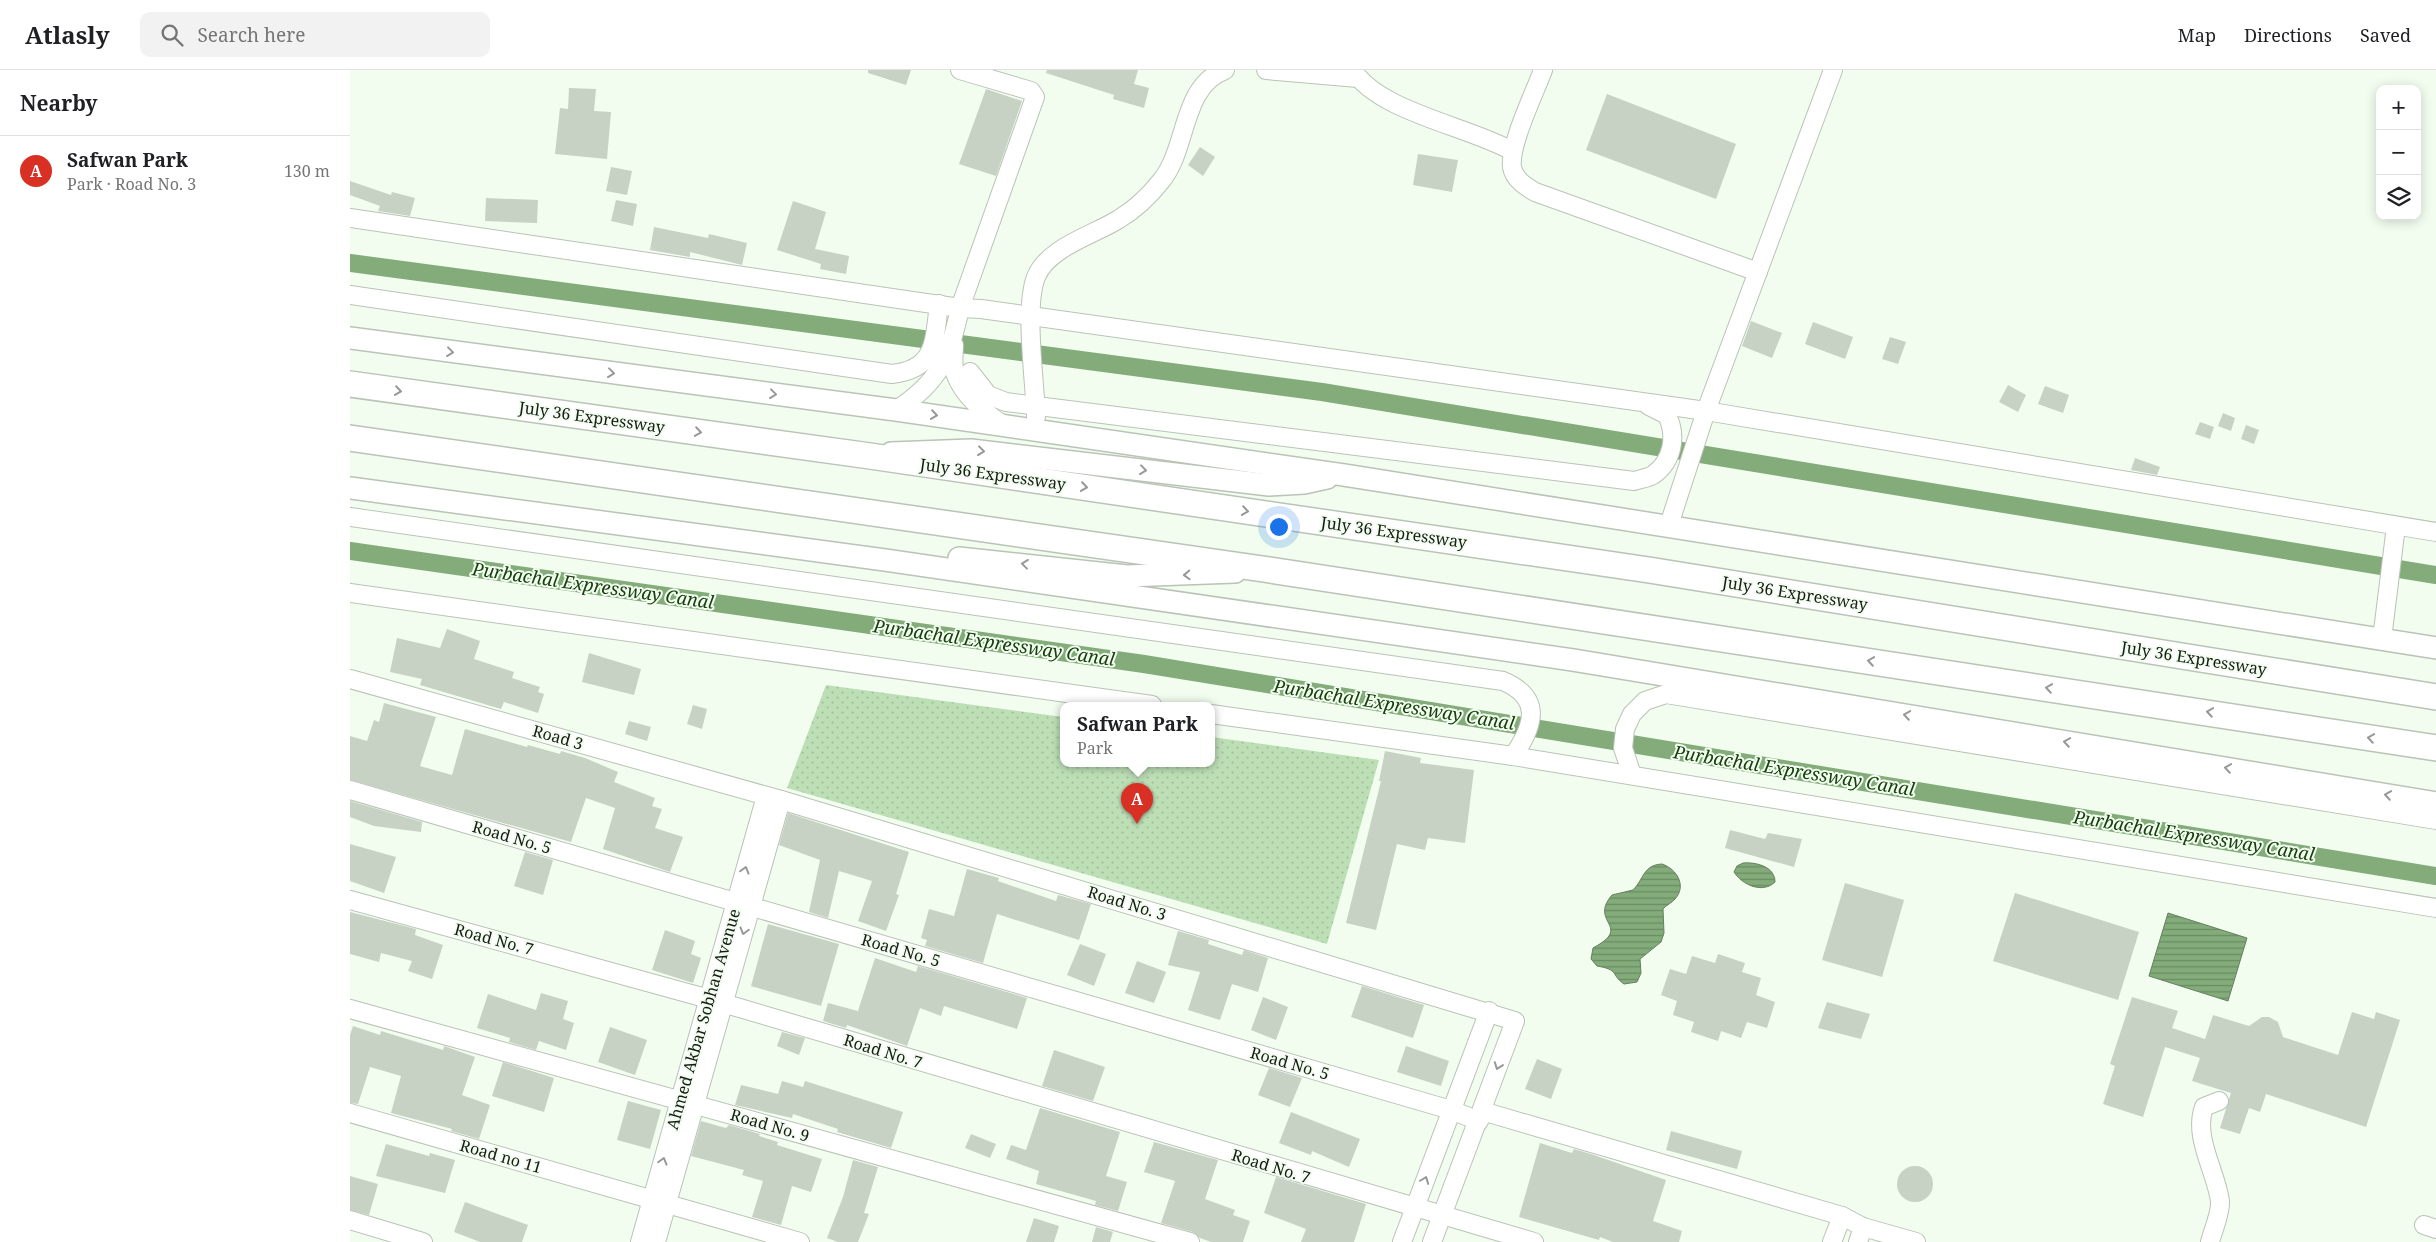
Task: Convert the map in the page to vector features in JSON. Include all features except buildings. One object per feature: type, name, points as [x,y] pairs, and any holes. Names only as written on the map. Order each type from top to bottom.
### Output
[{"type":"highway","name":"July 36 Expressway","points":[[350,384],[863,455],[1650,570],[2436,698]]},
{"type":"highway","points":[[350,438],[1270,570],[2436,748]]},
{"type":"main road","points":[[350,338],[896,410],[1344,475],[2436,648]]},
{"type":"main road","points":[[863,455],[971,450],[1269,485],[1304,483],[1344,475]]},
{"type":"main road","points":[[350,488],[885,560],[1583,662],[2436,802]]},
{"type":"main road","points":[[885,560],[928,556],[1003,561],[1127,576],[1270,570]]},
{"type":"street","points":[[896,410],[924,391],[941,368],[953,340],[960,308],[1035,97],[1032,91],[960,70]]},
{"type":"street","points":[[1036,430],[1031,295],[1036,275],[1050,258],[1076,241],[1119,219],[1162,181],[1175,156],[1188,116],[1200,89],[1212,74],[1225,70]]},
{"type":"street","points":[[1266,70],[1356,74],[1390,101],[1494,140],[1512,151]]},
{"type":"street","points":[[1543,70],[1512,151],[1512,168],[1520,183],[1535,192],[1758,272]]},
{"type":"street","points":[[1669,525],[1706,411],[1833,70]]},
{"type":"street","points":[[350,218],[960,308],[981,308],[1706,411],[2436,532]]},
{"type":"street","points":[[350,296],[892,374],[909,372],[924,362],[934,347],[939,304]]},
{"type":"street","points":[[953,340],[955,372],[967,395],[983,411],[1003,425]]},
{"type":"street","points":[[970,372],[988,395],[1006,402],[1634,481],[1652,476],[1670,453],[1674,436],[1667,415],[1642,402]]},
{"type":"street","points":[[350,518],[1503,681],[1517,687],[1529,701],[1532,718],[1524,741],[1513,756]]},
{"type":"street","points":[[2382,639],[2396,526]]},
{"type":"street","points":[[350,593],[1131,702]]},
{"type":"street","name":"Road 3","points":[[350,679],[774,798]]},
{"type":"street","points":[[1632,775],[1623,748],[1625,729],[1632,714],[1645,701],[1666,694],[2436,820]]},
{"type":"street","points":[[1215,715],[1513,756],[2436,908]]},
{"type":"street","name":"Road No. 5","points":[[350,790],[1451,1110],[1480,1116],[1842,1216],[1860,1234],[1916,1242]]},
{"type":"street","name":"Ahmed Akbar Sobhan Avenue","points":[[640,1242],[660,1201],[774,798]]},
{"type":"street","name":"Road No. 3","points":[[774,798],[1515,1020],[1480,1116]]},
{"type":"street","name":"Road No. 7","points":[[350,900],[716,1001],[1534,1242]]},
{"type":"street","name":"Road No. 9","points":[[350,1009],[1190,1242]]},
{"type":"street","points":[[1402,1242],[1489,1011]]},
{"type":"street","points":[[2210,1242],[2220,1202],[2200,1118],[2204,1107],[2219,1101]]},
{"type":"street","name":"Road no 11","points":[[350,1113],[800,1242]]},
{"type":"street","points":[[1432,1242],[1480,1116]]},
{"type":"street","name":"Ahmed Akbar Sobhan Avenue","points":[[656,1242],[660,1201]]},
{"type":"street","points":[[1832,1242],[1842,1216]]},
{"type":"street","points":[[350,1220],[423,1242]]},
{"type":"shaded area","points":[[826,685],[1060,717],[1060,767],[1215,767],[1215,738],[1379,760],[1327,944],[787,788]]},
{"type":"shaded area","points":[[1743,863],[1764,866],[1772,872],[1775,882],[1770,886],[1759,888],[1747,884],[1734,872],[1737,866]]},
{"type":"shaded area","points":[[1662,864],[1672,870],[1679,878],[1679,894],[1663,909],[1664,933],[1661,942],[1640,959],[1641,973],[1637,982],[1624,984],[1612,971],[1597,966],[1591,959],[1593,948],[1605,941],[1610,934],[1611,929],[1605,912],[1606,904],[1612,895],[1633,890],[1647,870]]},
{"type":"shaded area","points":[[2168,913],[2247,938],[2228,1001],[2149,976]]},
{"type":"waterway","name":"Purbachal Expressway Canal","points":[[350,263],[1322,392],[2436,575]]},
{"type":"waterway","name":"Purbachal Expressway Canal","points":[[350,551],[1144,664],[2436,876]]},
{"type":"place","name":"Safwan Park","points":[[1137,824]]}]
